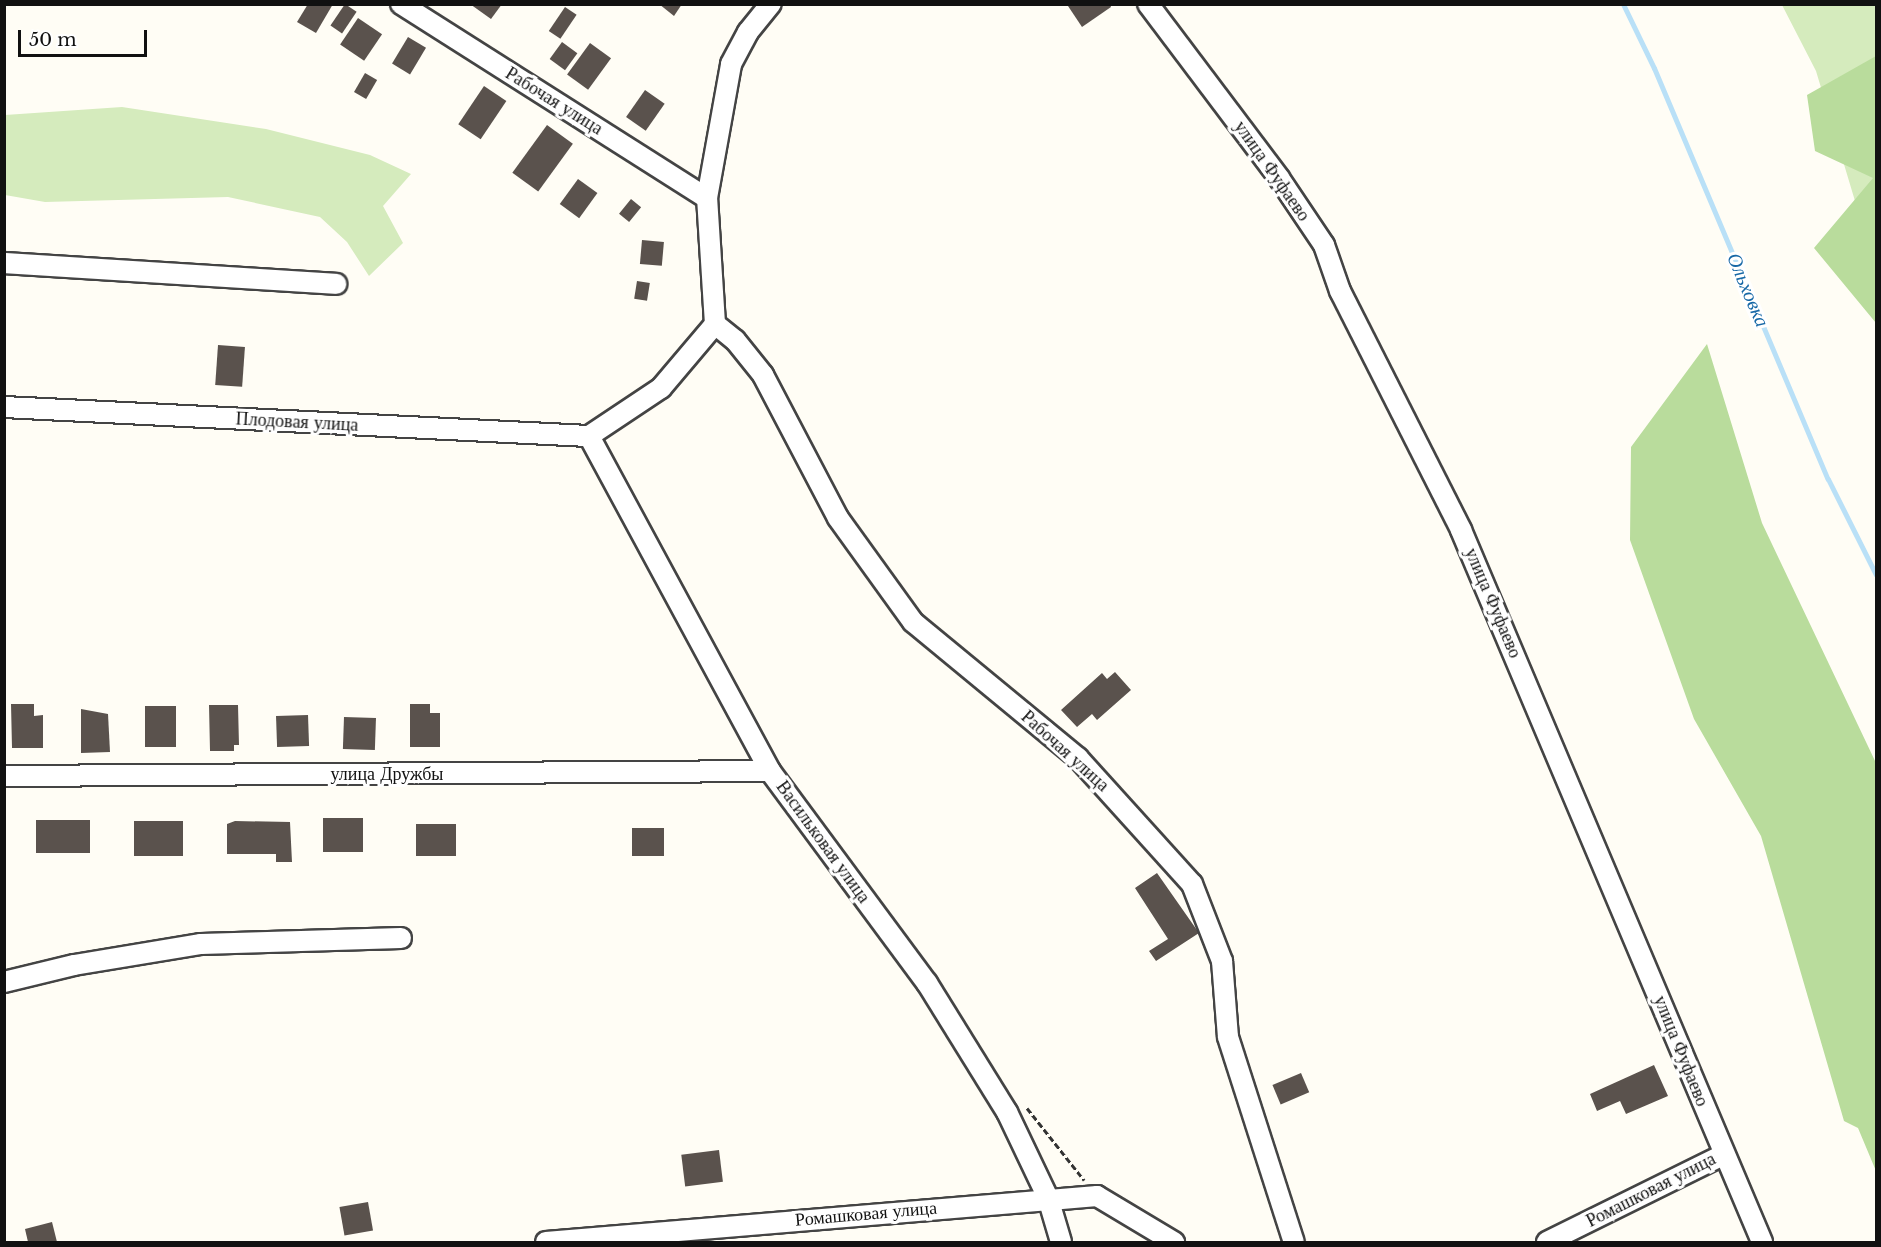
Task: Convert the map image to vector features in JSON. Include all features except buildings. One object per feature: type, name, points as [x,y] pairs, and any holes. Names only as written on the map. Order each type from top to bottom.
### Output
[{"type":"street","name":"Рабочая улица","points":[[401,4],[707,198]]},
{"type":"street","points":[[589,436],[661,388],[715,324],[707,198],[731,64],[748,32],[771,4]]},
{"type":"street","name":"улица Фуфаево","points":[[1149,4],[1279,178],[1324,245],[1340,291],[1461,530],[1577,798],[1723,1155],[1762,1242]]},
{"type":"street","points":[[4,263],[336,284]]},
{"type":"street","name":"Рабочая улица","points":[[715,324],[735,340],[764,375],[838,518],[913,622],[1078,758],[1192,884],[1222,961],[1228,1037],[1294,1242]]},
{"type":"street","name":"Плодовая улица","points":[[4,407],[589,436]]},
{"type":"street","name":"Васильковая улица","points":[[589,436],[770,771],[927,983],[1007,1112],[1048,1198],[1061,1242]]},
{"type":"street","name":"улица Дружбы","points":[[4,776],[770,771]]},
{"type":"street","points":[[4,982],[74,966],[201,944],[401,938]]},
{"type":"street","name":"Ромашковая улица","points":[[1547,1242],[1723,1155]]},
{"type":"street","name":"Ромашковая улица","points":[[546,1242],[1048,1198],[1097,1196],[1174,1242]]},
{"type":"green space","points":[[1782,5],[1876,5],[1876,271],[1816,71]]},
{"type":"green space","points":[[1876,56],[1876,323],[1814,248],[1873,178],[1815,151],[1807,95]]},
{"type":"green space","points":[[122,107],[266,129],[370,155],[411,174],[383,206],[403,243],[369,276],[347,242],[320,217],[228,197],[45,202],[5,195],[5,115]]},
{"type":"green space","points":[[1707,344],[1762,523],[1876,763],[1876,1171],[1858,1128],[1844,1121],[1761,836],[1694,719],[1630,540],[1631,447]]},
{"type":"waterway","name":"Ольховка","points":[[1623,4],[1654,68],[1828,479],[1876,575]]}]
